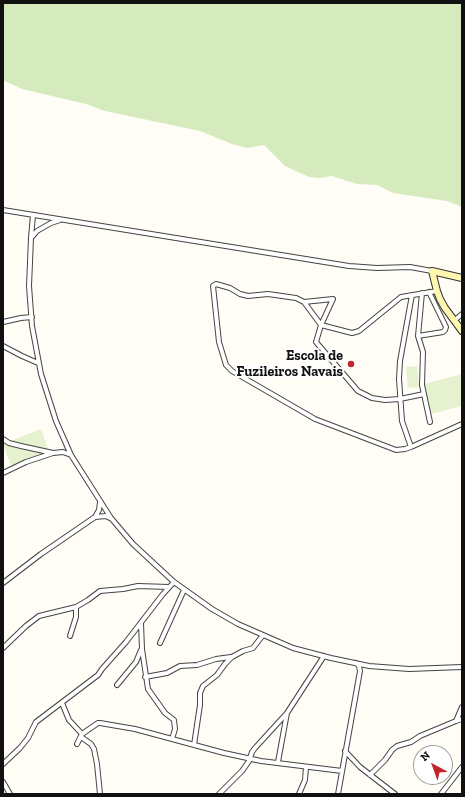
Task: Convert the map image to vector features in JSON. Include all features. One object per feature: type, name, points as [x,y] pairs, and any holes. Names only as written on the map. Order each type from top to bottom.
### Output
[{"type":"street","points":[[4,211],[203,241],[349,266],[377,268],[410,267],[462,278]]},
{"type":"street","points":[[33,215],[29,286],[38,363],[56,421],[71,455],[111,518],[133,544],[174,582],[212,609],[238,624],[293,648],[369,666],[409,669],[462,667]]},
{"type":"street","points":[[31,238],[37,231],[60,220]]},
{"type":"street","points":[[432,271],[436,291],[445,308],[462,331]]},
{"type":"street","points":[[424,394],[400,399],[385,400],[372,398],[358,391],[318,346],[316,338],[333,299],[304,302],[289,296],[268,294],[248,296],[240,294],[230,288],[214,284],[217,329],[219,342],[226,365],[232,371],[315,419],[396,450],[411,447],[462,424]]},
{"type":"street","points":[[304,302],[321,325],[348,332],[356,332],[401,298],[436,291]]},
{"type":"street","points":[[418,336],[443,332],[446,327],[429,292]]},
{"type":"street","points":[[422,293],[418,336],[423,352],[422,384],[430,422]]},
{"type":"street","points":[[411,447],[402,421],[399,379],[400,361],[412,296]]},
{"type":"street","points":[[455,320],[462,314]]},
{"type":"street","points":[[3,322],[21,318],[32,318]]},
{"type":"street","points":[[3,346],[38,363]]},
{"type":"street","points":[[3,439],[21,446],[53,453]]},
{"type":"street","points":[[60,452],[64,449],[66,444]]},
{"type":"street","points":[[3,473],[26,462],[53,453],[60,452],[71,455]]},
{"type":"street","points":[[3,583],[41,554],[95,517],[99,510],[100,501]]},
{"type":"street","points":[[95,517],[106,516],[111,518]]},
{"type":"street","points":[[3,764],[28,738],[36,722],[98,675],[105,664],[126,642],[169,586],[174,582]]},
{"type":"street","points":[[3,648],[39,616],[76,607],[100,591],[138,586],[169,586]]},
{"type":"street","points":[[160,643],[184,590]]},
{"type":"street","points":[[70,636],[76,617],[76,607]]},
{"type":"street","points":[[141,622],[142,649],[148,689],[150,694],[165,713],[174,720],[175,729],[172,739]]},
{"type":"street","points":[[194,745],[201,690],[206,683],[217,675],[232,657],[253,648],[262,635]]},
{"type":"street","points":[[117,685],[136,662],[142,649]]},
{"type":"street","points":[[219,794],[242,771],[255,748],[287,713],[324,656]]},
{"type":"street","points":[[145,677],[167,673],[180,666],[197,665],[216,659],[232,657]]},
{"type":"street","points":[[338,794],[360,671],[359,666],[356,663]]},
{"type":"street","points":[[360,671],[369,666]]},
{"type":"street","points":[[62,703],[68,720],[94,749],[100,794]]},
{"type":"street","points":[[456,721],[462,706]]},
{"type":"street","points":[[278,762],[287,713]]},
{"type":"street","points":[[370,774],[386,760],[396,746],[411,742],[420,736],[462,719]]},
{"type":"street","points":[[76,744],[82,735],[100,723],[135,729],[250,758],[342,771]]},
{"type":"street","points":[[345,751],[395,794]]},
{"type":"street","points":[[299,794],[305,780],[306,767]]},
{"type":"street","points":[[441,794],[462,767]]},
{"type":"street","points":[[3,782],[10,794]]},
{"type":"green space","points":[[3,3],[462,3],[462,207],[447,201],[393,193],[377,185],[357,184],[332,176],[320,178],[309,177],[285,166],[264,145],[247,148],[232,144],[200,131],[105,111],[86,104],[22,89],[3,80]]},
{"type":"green space","points":[[417,366],[419,387],[408,388],[406,367]]},
{"type":"green space","points":[[462,374],[462,406],[431,414],[424,384]]},
{"type":"green space","points":[[41,429],[50,454],[12,468],[3,444]]},
{"type":"place","name":"Escola de Fuzileiros Navais","points":[[351,364]]}]
